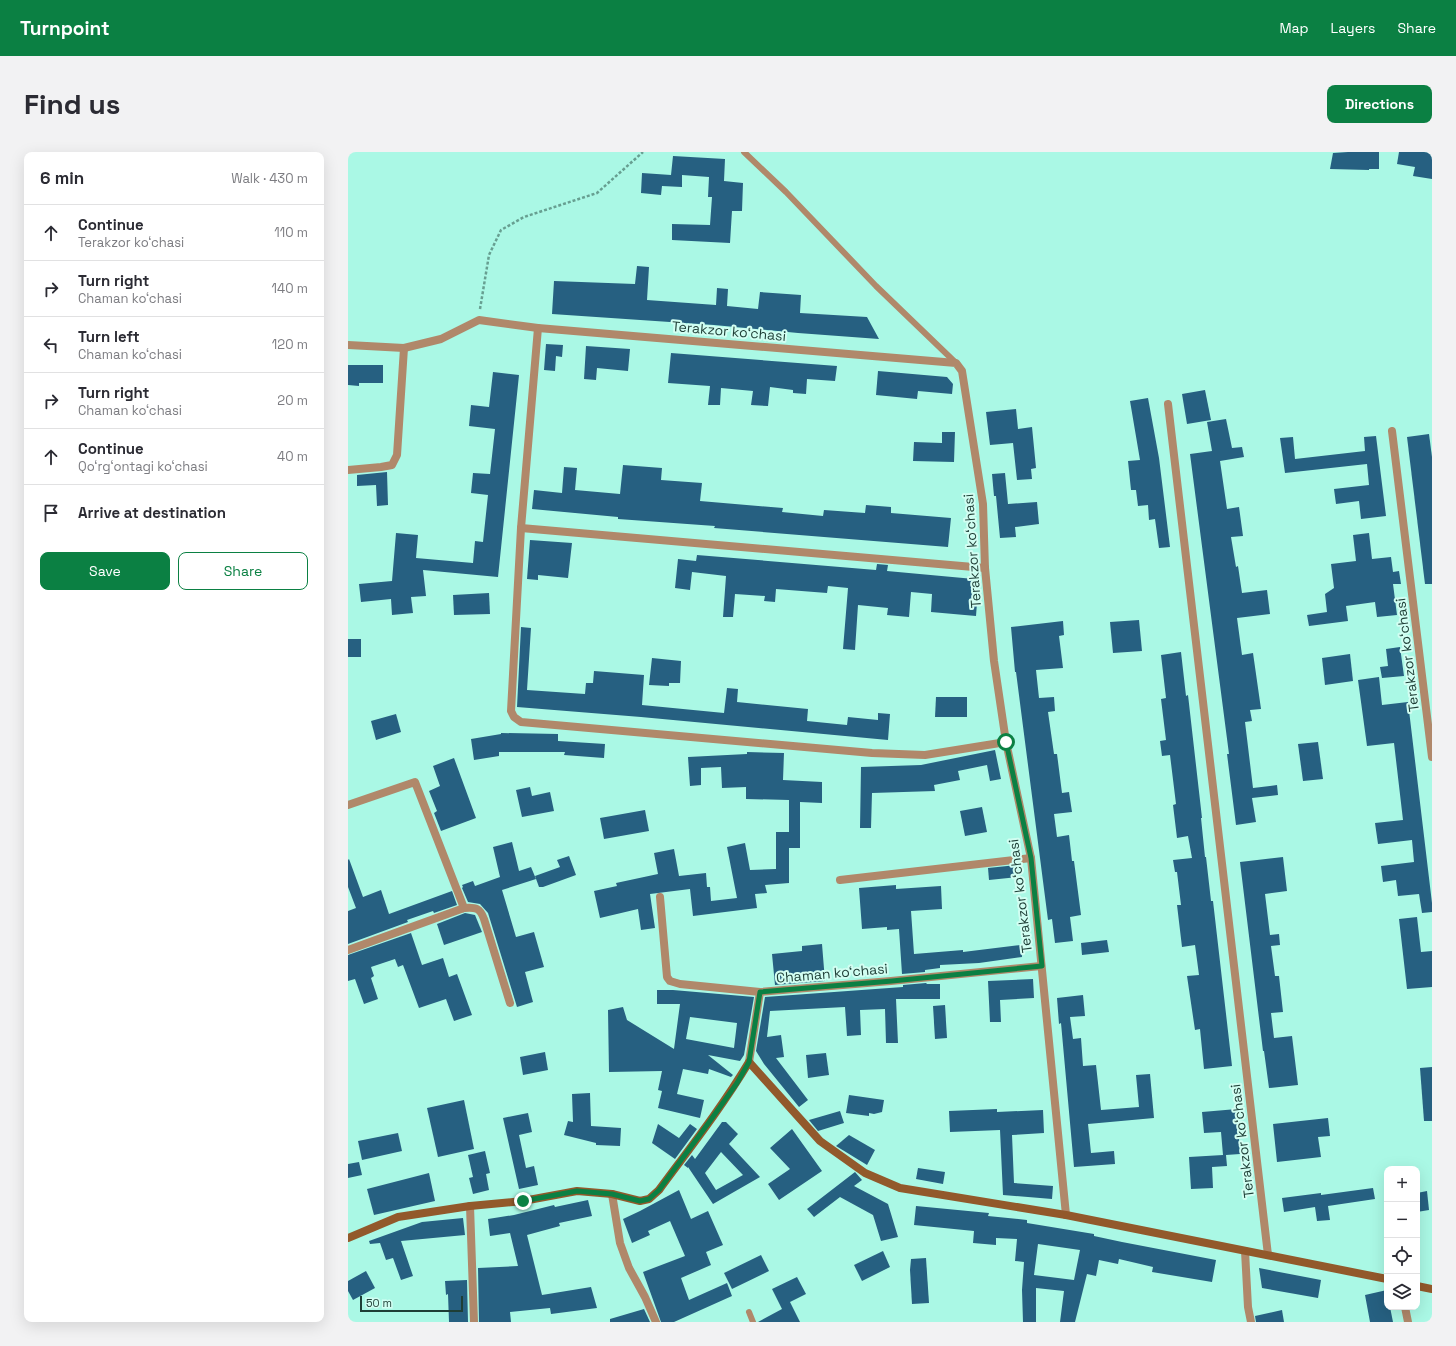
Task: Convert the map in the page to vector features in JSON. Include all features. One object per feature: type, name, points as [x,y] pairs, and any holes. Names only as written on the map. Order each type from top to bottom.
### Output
[{"type":"street","name":"Terakzor koʻchasi","points":[[479,320],[538,328],[956,362],[962,371],[965,381],[983,504],[985,568],[994,661],[1006,742],[1031,858],[1066,1215]]},
{"type":"street","points":[[348,345],[404,348],[441,339],[479,320]]},
{"type":"street","points":[[538,328],[521,528],[511,711],[514,717],[521,722],[872,753],[925,755],[1006,742]]},
{"type":"street","points":[[348,470],[382,467],[392,464],[397,455],[404,348]]},
{"type":"street","name":"Terakzor koʻchasi","points":[[1168,404],[1268,1255]]},
{"type":"street","name":"Terakzor koʻchasi","points":[[1392,431],[1432,757]]},
{"type":"street","points":[[521,528],[985,568]]},
{"type":"street","points":[[348,804],[415,782],[464,908]]},
{"type":"street","points":[[840,880],[1031,858]]},
{"type":"street","points":[[660,897],[667,977],[670,982],[760,992]]},
{"type":"street","points":[[348,950],[464,908],[475,907],[481,911],[510,1003]]},
{"type":"street","name":"Chaman koʻchasi","points":[[348,1238],[398,1216],[470,1206],[523,1201],[577,1191],[612,1194],[640,1201],[649,1199],[659,1190],[706,1127],[737,1083],[749,1062],[760,992],[1042,966]]},
{"type":"street","points":[[749,1062],[820,1141],[865,1173],[900,1188],[1066,1215],[1384,1278]]},
{"type":"street","points":[[612,1194],[620,1243],[629,1268],[645,1297],[656,1322]]},
{"type":"street","points":[[470,1206],[474,1322]]},
{"type":"street","points":[[1245,1250],[1248,1308],[1251,1322]]},
{"type":"street","points":[[1420,1287],[1432,1289]]},
{"type":"street","points":[[1406,1310],[1408,1322]]},
{"type":"lane","points":[[744,152],[786,192],[876,286],[956,362]]},
{"type":"lane","points":[[748,1312],[753,1322]]},
{"type":"path","points":[[479,320],[490,254],[501,230],[524,217],[598,193],[643,152]]},
{"type":"building","points":[[1379,152],[1379,169],[1330,169],[1333,153]]},
{"type":"building","points":[[1399,152],[1432,152],[1432,179],[1413,176],[1415,167],[1397,164]]},
{"type":"building","points":[[673,156],[725,159],[724,181],[743,183],[742,211],[732,211],[730,243],[672,240],[672,224],[710,225],[712,197],[708,197],[709,177],[682,175],[682,187],[662,186],[661,195],[641,193],[642,173],[671,175]]},
{"type":"building","points":[[637,266],[649,267],[647,300],[716,305],[717,288],[728,289],[727,306],[758,309],[760,292],[801,295],[800,313],[867,317],[879,339],[714,325],[552,314],[554,281],[635,284]]},
{"type":"building","points":[[546,344],[563,345],[562,357],[556,356],[555,371],[544,370]]},
{"type":"building","points":[[586,346],[630,349],[628,371],[597,368],[596,380],[584,379]]},
{"type":"building","points":[[671,353],[837,366],[835,381],[807,379],[806,394],[793,393],[793,390],[770,387],[768,406],[751,405],[753,391],[721,388],[720,405],[708,405],[710,386],[668,383]]},
{"type":"building","points":[[348,365],[383,365],[383,383],[359,383],[359,386],[348,385]]},
{"type":"building","points":[[878,371],[947,377],[953,384],[952,394],[918,391],[917,399],[876,395]]},
{"type":"building","points":[[493,372],[519,375],[498,577],[423,570],[426,596],[411,597],[413,613],[392,615],[391,599],[361,602],[359,584],[392,581],[396,533],[418,535],[416,558],[473,563],[475,541],[483,542],[488,495],[471,493],[473,473],[490,474],[495,429],[469,426],[471,405],[489,407]]},
{"type":"building","points":[[1205,390],[1211,420],[1187,424],[1182,394]]},
{"type":"building","points":[[1148,398],[1159,458],[1170,547],[1159,548],[1155,519],[1149,520],[1148,505],[1138,506],[1136,490],[1131,490],[1128,461],[1140,460],[1130,401]]},
{"type":"building","points":[[1016,409],[1018,429],[1032,427],[1036,468],[1031,469],[1032,479],[1017,480],[1013,443],[990,445],[986,412]]},
{"type":"building","points":[[1226,419],[1232,448],[1242,447],[1244,457],[1220,461],[1227,509],[1239,507],[1243,536],[1231,537],[1236,567],[1238,566],[1242,593],[1267,590],[1270,614],[1237,618],[1242,655],[1253,653],[1261,709],[1250,710],[1252,721],[1245,722],[1253,788],[1277,785],[1278,795],[1252,798],[1256,822],[1236,825],[1227,754],[1229,754],[1190,454],[1212,451],[1207,422]]},
{"type":"building","points":[[942,432],[955,432],[954,462],[913,461],[914,442],[942,443]]},
{"type":"building","points":[[1429,434],[1432,457],[1432,584],[1425,584],[1407,437]]},
{"type":"building","points":[[1376,436],[1386,516],[1361,519],[1359,501],[1336,504],[1334,489],[1369,485],[1367,464],[1285,473],[1280,438],[1293,437],[1295,459],[1365,451],[1364,437]]},
{"type":"building","points":[[623,465],[662,468],[661,480],[702,483],[700,501],[783,508],[782,512],[823,516],[824,510],[865,513],[866,505],[891,507],[891,513],[951,518],[948,547],[714,528],[715,526],[618,519],[618,517],[532,509],[534,490],[562,493],[564,467],[577,468],[575,490],[620,494]]},
{"type":"building","points":[[387,472],[388,505],[377,506],[376,485],[357,486],[357,475]]},
{"type":"building","points":[[1005,473],[1008,504],[1037,502],[1039,524],[1015,527],[1016,537],[1000,538],[996,496],[994,496],[992,474]]},
{"type":"building","points":[[1369,533],[1372,559],[1391,557],[1393,572],[1399,571],[1401,584],[1393,584],[1397,615],[1377,617],[1375,602],[1346,606],[1348,621],[1309,626],[1307,615],[1327,612],[1325,594],[1334,588],[1331,564],[1356,561],[1353,535]]},
{"type":"building","points":[[530,540],[572,543],[568,578],[538,575],[538,580],[527,579]]},
{"type":"building","points":[[697,555],[876,570],[877,564],[888,565],[887,571],[974,579],[972,603],[977,603],[976,616],[931,612],[932,594],[911,592],[909,617],[887,615],[888,608],[858,605],[855,650],[843,649],[848,588],[828,586],[827,593],[776,589],[775,602],[764,601],[765,596],[735,594],[733,617],[723,617],[726,576],[692,572],[690,590],[675,588],[678,559],[696,561]]},
{"type":"building","points":[[489,593],[490,614],[454,615],[453,595]]},
{"type":"building","points":[[1139,620],[1142,651],[1113,653],[1110,622]]},
{"type":"building","points":[[1063,621],[1064,635],[1059,636],[1063,668],[1036,670],[1039,698],[1054,697],[1055,711],[1048,712],[1054,754],[1057,754],[1062,793],[1069,792],[1072,812],[1054,814],[1057,837],[1069,835],[1081,915],[1070,917],[1073,941],[1055,943],[1052,919],[1048,920],[1015,672],[1011,627]]},
{"type":"building","points":[[521,627],[531,628],[527,690],[585,694],[586,683],[593,683],[594,671],[644,675],[642,705],[724,713],[727,688],[738,689],[737,702],[808,709],[807,721],[847,725],[848,717],[878,720],[878,713],[890,714],[888,740],[517,707]]},
{"type":"building","points":[[348,639],[361,639],[361,657],[348,657]]},
{"type":"building","points":[[1400,647],[1404,676],[1382,678],[1380,667],[1388,666],[1386,649]]},
{"type":"building","points":[[1181,652],[1186,696],[1188,695],[1205,857],[1211,901],[1213,901],[1232,1066],[1204,1069],[1200,1029],[1195,1030],[1187,976],[1199,975],[1195,945],[1182,947],[1177,905],[1181,905],[1177,872],[1175,872],[1173,860],[1192,858],[1188,836],[1177,838],[1173,805],[1176,804],[1170,755],[1162,756],[1160,741],[1166,740],[1161,699],[1166,698],[1161,655]]},
{"type":"building","points":[[1350,654],[1353,681],[1325,685],[1322,658]]},
{"type":"building","points":[[652,658],[681,661],[680,683],[669,683],[669,686],[649,685]]},
{"type":"building","points":[[1379,677],[1382,705],[1408,702],[1432,912],[1422,913],[1419,894],[1398,896],[1396,880],[1383,882],[1381,866],[1414,862],[1412,840],[1378,844],[1375,823],[1403,820],[1394,743],[1367,746],[1358,680]]},
{"type":"building","points":[[936,697],[967,697],[967,717],[935,717]]},
{"type":"building","points":[[396,714],[401,732],[376,740],[371,721]]},
{"type":"building","points":[[501,733],[558,734],[558,741],[605,744],[604,758],[564,755],[565,752],[499,752],[499,756],[474,760],[471,739]]},
{"type":"building","points":[[1318,742],[1323,779],[1303,781],[1298,744]]},
{"type":"building","points":[[995,750],[1001,779],[990,781],[987,765],[958,771],[960,780],[934,785],[935,791],[872,793],[871,828],[860,828],[861,767],[921,765]]},
{"type":"building","points":[[747,752],[784,753],[783,780],[822,782],[822,803],[800,802],[800,848],[789,848],[789,883],[765,885],[767,893],[755,894],[757,908],[693,916],[690,889],[650,894],[655,928],[641,930],[638,909],[600,918],[594,891],[617,886],[616,883],[658,874],[654,853],[674,849],[679,876],[706,873],[707,887],[710,887],[711,901],[737,898],[727,847],[745,843],[750,870],[776,869],[776,832],[789,832],[789,800],[746,799],[746,787],[722,788],[721,767],[701,768],[701,785],[690,786],[688,757],[747,754]]},
{"type":"building","points":[[454,758],[476,818],[441,831],[434,813],[437,811],[429,791],[440,786],[433,766]]},
{"type":"building","points":[[530,787],[532,796],[550,792],[554,811],[522,817],[516,790]]},
{"type":"building","points":[[982,807],[987,832],[965,836],[960,811]]},
{"type":"building","points":[[645,810],[649,831],[604,839],[600,818]]},
{"type":"building","points":[[512,842],[519,871],[531,867],[536,879],[502,890],[516,937],[534,932],[544,967],[525,972],[533,1002],[517,1007],[488,913],[480,904],[468,902],[462,888],[462,885],[473,881],[475,886],[500,877],[493,847]]},
{"type":"building","points":[[569,856],[576,875],[543,887],[539,887],[535,876],[560,867],[557,860]]},
{"type":"building","points":[[1283,857],[1287,891],[1265,894],[1270,935],[1279,934],[1280,945],[1271,946],[1275,976],[1279,976],[1283,1012],[1271,1013],[1274,1038],[1292,1036],[1298,1085],[1269,1088],[1263,1051],[1240,862]]},
{"type":"building","points":[[349,859],[363,897],[381,890],[389,914],[452,891],[457,905],[407,920],[408,922],[348,944],[348,911],[356,908],[348,887]]},
{"type":"building","points":[[1017,865],[1018,877],[989,880],[988,868]]},
{"type":"building","points":[[896,885],[896,889],[941,886],[942,909],[911,911],[914,954],[963,950],[963,952],[1021,945],[1022,957],[979,963],[940,965],[940,968],[925,970],[925,972],[902,974],[899,929],[887,930],[887,927],[862,929],[859,888]]},
{"type":"building","points":[[465,913],[475,915],[482,932],[444,945],[437,924]]},
{"type":"building","points":[[1417,917],[1421,952],[1432,951],[1432,987],[1407,989],[1399,919]]},
{"type":"building","points":[[411,933],[422,965],[443,958],[449,977],[457,974],[472,1015],[454,1021],[446,999],[419,1008],[403,965],[398,967],[395,959],[371,967],[374,976],[371,978],[378,999],[364,1004],[355,979],[348,981],[348,955]]},
{"type":"building","points":[[1107,940],[1109,952],[1082,955],[1081,943]]},
{"type":"building","points":[[822,944],[825,981],[775,985],[772,954],[802,951],[802,946]]},
{"type":"building","points":[[1033,979],[1034,998],[1000,1000],[1001,1022],[990,1022],[988,981]]},
{"type":"building","points":[[926,983],[940,984],[940,999],[896,999],[898,1043],[886,1043],[885,1009],[860,1010],[861,1035],[847,1036],[845,1007],[770,1011],[767,1037],[781,1035],[784,1057],[776,1058],[808,1100],[799,1107],[764,1064],[756,1051],[765,997],[903,987],[903,985]]},
{"type":"building","points":[[657,990],[754,997],[744,1055],[740,1061],[708,1055],[733,1075],[731,1077],[709,1069],[708,1074],[683,1069],[677,1094],[704,1100],[700,1118],[658,1108],[662,1091],[658,1090],[662,1071],[609,1072],[608,1010],[623,1007],[627,1020],[674,1049],[680,1004],[657,1004]],"holes":[[[690,1017],[737,1023],[734,1048],[686,1039]]]},
{"type":"building","points":[[1083,995],[1085,1016],[1070,1017],[1073,1039],[1081,1038],[1083,1066],[1096,1065],[1101,1110],[1139,1107],[1136,1075],[1150,1074],[1154,1118],[1088,1124],[1091,1153],[1114,1151],[1115,1164],[1074,1167],[1061,1023],[1059,1024],[1057,998]]},
{"type":"building","points":[[945,1005],[947,1038],[935,1039],[933,1006]]},
{"type":"building","points":[[545,1052],[548,1070],[523,1075],[520,1057]]},
{"type":"building","points":[[826,1053],[829,1075],[808,1078],[806,1055]]},
{"type":"building","points":[[1432,1067],[1432,1121],[1424,1121],[1420,1068]]},
{"type":"building","points":[[590,1093],[591,1126],[621,1128],[620,1146],[596,1145],[596,1143],[564,1135],[568,1121],[573,1122],[572,1094]]},
{"type":"building","points":[[849,1095],[884,1100],[882,1112],[874,1114],[869,1113],[869,1116],[846,1113]]},
{"type":"building","points":[[464,1100],[474,1149],[438,1157],[427,1108]]},
{"type":"building","points":[[997,1109],[997,1112],[1043,1110],[1044,1133],[1012,1135],[1014,1183],[1053,1186],[1052,1199],[1003,1195],[1000,1130],[950,1132],[949,1111]]},
{"type":"building","points":[[1237,1109],[1240,1154],[1226,1155],[1227,1166],[1212,1167],[1213,1188],[1191,1189],[1189,1157],[1223,1155],[1221,1132],[1204,1133],[1202,1112]]},
{"type":"building","points":[[840,1111],[844,1123],[818,1131],[809,1120]]},
{"type":"building","points":[[528,1113],[532,1132],[519,1135],[526,1168],[534,1166],[538,1185],[519,1189],[503,1118]]},
{"type":"building","points":[[1328,1118],[1330,1136],[1318,1137],[1321,1157],[1277,1162],[1273,1124]]},
{"type":"building","points":[[722,1122],[726,1122],[738,1134],[729,1144],[760,1177],[713,1204],[688,1167],[684,1165],[692,1155],[695,1159]],"holes":[[[721,1152],[743,1175],[716,1190],[705,1173]]]},
{"type":"building","points":[[658,1124],[679,1138],[690,1124],[697,1129],[675,1159],[652,1143]]},
{"type":"building","points":[[792,1129],[822,1171],[779,1200],[768,1184],[790,1169],[770,1148]]},
{"type":"building","points":[[398,1133],[402,1151],[362,1160],[358,1141]]},
{"type":"building","points":[[849,1135],[875,1150],[867,1165],[836,1146]]},
{"type":"building","points":[[485,1151],[490,1173],[486,1174],[489,1190],[473,1194],[469,1178],[473,1177],[468,1155]]},
{"type":"building","points":[[359,1162],[362,1175],[348,1178],[348,1164]]},
{"type":"building","points":[[918,1168],[945,1172],[943,1184],[916,1179]]},
{"type":"building","points":[[855,1172],[862,1180],[854,1186],[888,1204],[898,1237],[881,1241],[873,1215],[840,1197],[814,1217],[807,1209]]},
{"type":"building","points":[[429,1173],[435,1201],[374,1215],[367,1189]]},
{"type":"building","points":[[1373,1188],[1375,1199],[1328,1206],[1330,1220],[1317,1221],[1315,1207],[1284,1212],[1282,1198],[1321,1193],[1321,1195]]},
{"type":"building","points":[[679,1190],[691,1219],[708,1211],[723,1245],[706,1252],[711,1265],[681,1278],[689,1300],[727,1283],[732,1296],[674,1322],[661,1322],[643,1272],[685,1256],[670,1221],[648,1231],[650,1235],[632,1243],[623,1219]]},
{"type":"building","points":[[1427,1191],[1429,1210],[1420,1212],[1420,1192]]},
{"type":"building","points":[[588,1200],[592,1216],[559,1223],[560,1226],[527,1235],[542,1295],[591,1287],[597,1308],[551,1314],[550,1308],[510,1312],[511,1322],[479,1322],[478,1268],[518,1266],[510,1233],[490,1236],[488,1219],[514,1215],[554,1205],[555,1207]]},
{"type":"building","points":[[916,1206],[989,1213],[988,1216],[1027,1220],[1027,1223],[1094,1234],[1094,1236],[1122,1242],[1216,1260],[1212,1282],[1152,1272],[1153,1267],[1119,1259],[1118,1264],[1099,1260],[1096,1276],[1087,1274],[1075,1322],[1060,1322],[1064,1291],[1036,1288],[1036,1322],[1023,1322],[1022,1290],[1024,1262],[1015,1261],[1017,1239],[996,1238],[996,1245],[973,1243],[974,1231],[914,1225]],"holes":[[[1038,1244],[1080,1250],[1074,1280],[1034,1275]]]},
{"type":"building","points":[[463,1218],[465,1235],[401,1241],[413,1276],[401,1280],[393,1258],[386,1260],[380,1243],[370,1244],[369,1241],[422,1222]]},
{"type":"building","points":[[883,1251],[890,1267],[862,1281],[854,1265]]},
{"type":"building","points":[[761,1255],[769,1271],[732,1289],[724,1273]]},
{"type":"building","points":[[926,1258],[929,1303],[912,1304],[910,1270],[911,1259]]},
{"type":"building","points":[[1259,1268],[1321,1280],[1318,1298],[1262,1288]]},
{"type":"building","points":[[366,1271],[375,1288],[353,1300],[348,1291],[348,1281]]},
{"type":"building","points":[[797,1277],[806,1294],[790,1302],[800,1322],[758,1322],[782,1309],[772,1289]]},
{"type":"building","points":[[467,1280],[468,1322],[449,1322],[448,1294],[446,1295],[445,1281]]},
{"type":"building","points":[[1384,1291],[1384,1310],[1391,1310],[1393,1322],[1370,1322],[1365,1295]]},
{"type":"building","points":[[644,1309],[650,1322],[610,1322],[610,1319]]},
{"type":"building","points":[[1282,1310],[1284,1322],[1256,1322],[1255,1316]]},
{"type":"route","points":[[523,1201],[577,1191],[612,1194],[640,1201],[649,1199],[659,1190],[710,1121],[737,1083],[749,1062],[760,992],[1042,966],[1031,858],[1006,742]]}]
